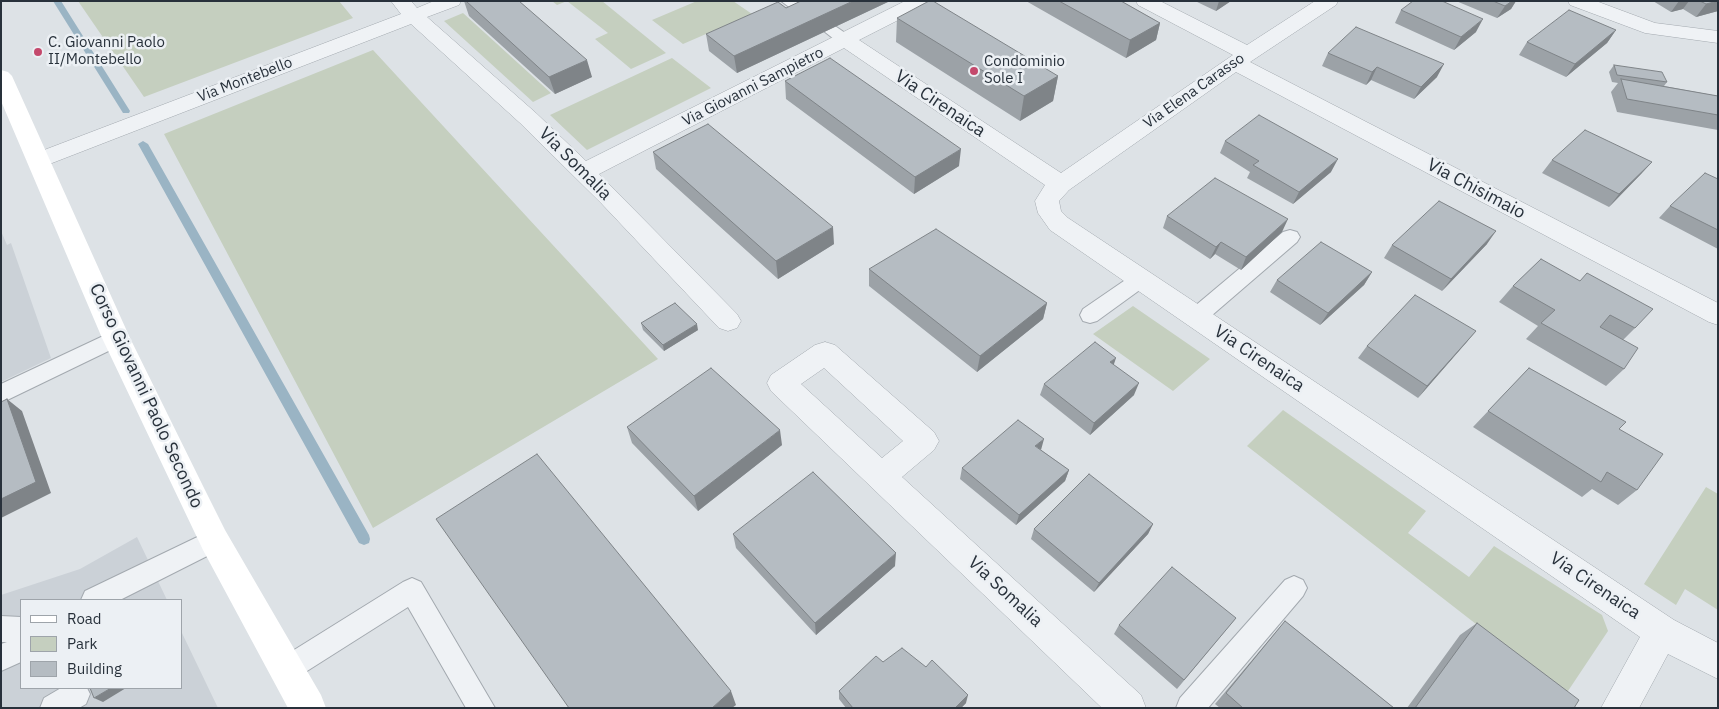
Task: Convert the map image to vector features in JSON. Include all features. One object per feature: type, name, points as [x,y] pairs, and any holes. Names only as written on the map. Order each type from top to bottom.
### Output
[{"type":"main road","name":"Corso Giovanni Paolo Secondo","points":[[1,76],[116,338],[214,540],[308,708]]},
{"type":"street","name":"Via Montebello","points":[[39,160],[407,9],[452,1]]},
{"type":"street","name":"Via Giovanni Sampietro","points":[[584,172],[838,35],[921,1]]},
{"type":"street","name":"Via Chisimaio","points":[[1145,1],[1241,58],[1718,315]]},
{"type":"street","name":"Via Elena Carasso","points":[[1061,184],[1241,58],[1329,1]]},
{"type":"street","points":[[1577,1],[1652,29],[1718,37]]},
{"type":"street","name":"Via Somalia","points":[[407,9],[528,118],[584,172],[728,321]]},
{"type":"street","name":"Via Cirenaica","points":[[838,35],[1061,184],[1052,192],[1047,201],[1050,213],[1059,224],[1662,632],[1718,662]]},
{"type":"street","name":"Via Somalia","points":[[881,477],[924,441],[825,354],[781,383],[881,477],[1128,708]]},
{"type":"street","points":[[1619,708],[1662,632]]},
{"type":"lane","points":[[788,1],[809,15]]},
{"type":"lane","points":[[1196,317],[1290,237]]},
{"type":"lane","points":[[1090,315],[1141,279]]},
{"type":"lane","points":[[1,394],[116,338]]},
{"type":"lane","points":[[96,599],[214,540]]},
{"type":"lane","points":[[1190,708],[1294,588]]},
{"type":"lane","points":[[287,669],[412,590],[482,708]]},
{"type":"lane","points":[[1,628],[20,630]]},
{"type":"lane","points":[[1,658],[20,649]]},
{"type":"shaded area","points":[[1,231],[7,245],[11,243],[51,358],[1,382]]},
{"type":"shaded area","points":[[137,537],[167,599],[20,599],[20,689],[182,689],[182,633],[218,708],[1,708],[1,595],[80,569]]},
{"type":"green space","points":[[78,1],[339,1],[353,18],[144,97]]},
{"type":"green space","points":[[552,1],[567,1],[557,5]]},
{"type":"green space","points":[[567,1],[602,1],[666,53],[631,69],[595,39],[608,33]]},
{"type":"green space","points":[[697,1],[733,1],[752,14],[683,44],[652,20]]},
{"type":"green space","points":[[463,13],[551,93],[533,102],[444,21]]},
{"type":"green space","points":[[373,50],[658,359],[373,528],[164,134]]},
{"type":"green space","points":[[672,58],[711,88],[587,150],[550,115]]},
{"type":"green space","points":[[1133,306],[1210,359],[1173,391],[1093,334]]},
{"type":"green space","points":[[1283,410],[1426,511],[1408,533],[1469,577],[1494,546],[1602,615],[1608,631],[1566,694],[1247,446]]},
{"type":"green space","points":[[1706,487],[1718,494],[1718,610],[1685,589],[1676,605],[1644,584]]},
{"type":"building","points":[[466,1],[519,1],[587,60],[549,77]]},
{"type":"building","points":[[801,1],[853,1],[734,56],[706,34],[778,2],[786,8]]},
{"type":"building","points":[[929,1],[933,1],[1058,76],[1024,96],[897,18]]},
{"type":"building","points":[[1059,1],[1121,1],[1160,23],[1130,40]]},
{"type":"building","points":[[1413,1],[1442,1],[1483,19],[1461,37],[1401,10]]},
{"type":"building","points":[[1493,1],[1512,1],[1505,6]]},
{"type":"building","points":[[1700,1],[1718,1],[1706,4]]},
{"type":"building","points":[[1569,10],[1616,30],[1575,64],[1527,42]]},
{"type":"building","points":[[1356,27],[1444,64],[1421,87],[1377,67],[1372,72],[1328,53]]},
{"type":"building","points":[[830,58],[961,149],[915,177],[785,81]]},
{"type":"building","points":[[1614,65],[1662,72],[1667,82],[1617,75]]},
{"type":"building","points":[[1621,79],[1718,96],[1718,115],[1627,99]]},
{"type":"building","points":[[1259,115],[1338,159],[1299,192],[1253,165],[1259,161],[1225,141]]},
{"type":"building","points":[[708,124],[833,227],[776,261],[653,152]]},
{"type":"building","points":[[1585,130],[1652,162],[1619,194],[1552,160]]},
{"type":"building","points":[[1705,173],[1718,179],[1718,230],[1670,206]]},
{"type":"building","points":[[1215,178],[1288,219],[1246,257],[1221,242],[1216,247],[1167,216]]},
{"type":"building","points":[[1439,201],[1496,231],[1451,279],[1392,245]]},
{"type":"building","points":[[936,229],[1047,303],[980,356],[869,269]]},
{"type":"building","points":[[1321,242],[1372,272],[1328,313],[1277,280]]},
{"type":"building","points":[[1541,259],[1580,281],[1587,273],[1653,309],[1635,328],[1610,315],[1600,327],[1638,348],[1624,369],[1541,323],[1555,310],[1513,286]]},
{"type":"building","points":[[1415,295],[1476,331],[1427,386],[1367,346]]},
{"type":"building","points":[[675,303],[697,324],[663,345],[641,323]]},
{"type":"building","points":[[1095,342],[1116,358],[1110,362],[1139,383],[1094,423],[1044,384]]},
{"type":"building","points":[[711,368],[780,430],[694,496],[627,427]]},
{"type":"building","points":[[1529,368],[1626,422],[1619,429],[1663,454],[1637,490],[1607,472],[1601,482],[1488,411]]},
{"type":"building","points":[[7,399],[36,482],[1,499],[1,402]]},
{"type":"building","points":[[1018,420],[1044,439],[1035,446],[1069,470],[1019,515],[962,468]]},
{"type":"building","points":[[537,454],[731,691],[712,708],[569,708],[436,519]]},
{"type":"building","points":[[813,472],[896,553],[815,623],[733,534]]},
{"type":"building","points":[[1089,474],[1153,524],[1099,583],[1034,529]]},
{"type":"building","points":[[1172,567],[1236,618],[1184,680],[1119,625]]},
{"type":"building","points":[[1285,621],[1394,708],[1243,708],[1226,693]]},
{"type":"building","points":[[1477,623],[1579,700],[1574,708],[1415,708]]},
{"type":"building","points":[[902,648],[926,667],[932,660],[968,695],[955,708],[853,708],[839,691],[876,656],[883,662]]},
{"type":"building","points":[[90,689],[109,689],[94,698]]},
{"type":"waterway","points":[[57,1],[126,111]]},
{"type":"waterway","points":[[143,144],[364,539]]},
{"type":"place","name":"C. Giovanni Paolo II/Montebello","points":[[38,52]]},
{"type":"place","name":"Condominio Sole I","points":[[974,71]]}]
